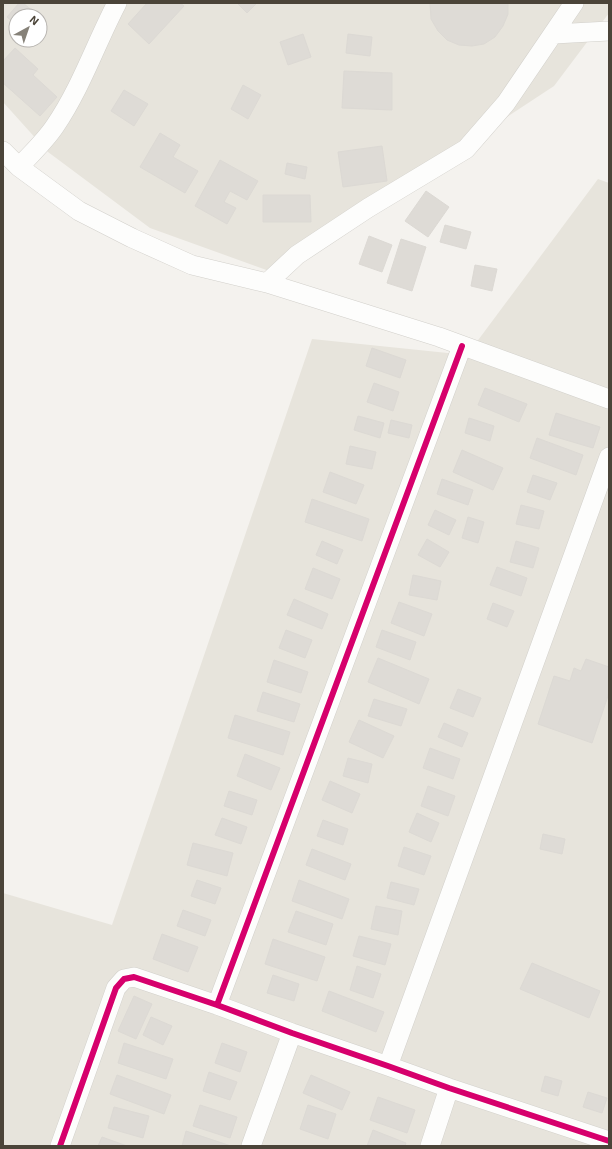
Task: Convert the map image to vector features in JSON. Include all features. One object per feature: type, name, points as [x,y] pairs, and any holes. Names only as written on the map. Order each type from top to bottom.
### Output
[{"type":"street","points":[[19,167],[55,126],[78,87],[102,31],[117,3]]},
{"type":"street","points":[[267,283],[297,255],[368,208],[466,149],[506,103],[574,3]]},
{"type":"street","points":[[554,34],[609,31]]},
{"type":"street","points":[[3,151],[19,167],[79,211],[132,238],[192,265],[267,283],[439,337],[609,399]]},
{"type":"street","points":[[217,1005],[462,346]]},
{"type":"street","points":[[388,1066],[609,457]]},
{"type":"street","points":[[60,1146],[116,988],[124,979],[134,977],[449,1088],[609,1141]]},
{"type":"street","points":[[251,1146],[292,1033]]},
{"type":"street","points":[[430,1146],[449,1088]]},
{"type":"shaded area","points":[[3,3],[609,3],[609,13],[554,86],[272,272],[150,228],[48,152],[3,102]]},
{"type":"shaded area","points":[[598,179],[609,183],[609,1146],[3,1146],[3,893],[112,925],[312,339],[467,355]]},
{"type":"building","points":[[19,3],[23,3],[29,8],[15,8]]},
{"type":"building","points":[[147,3],[180,3],[184,6],[149,44],[128,24]]},
{"type":"building","points":[[237,3],[257,3],[247,13]]},
{"type":"building","points":[[430,3],[508,3],[508,14],[503,26],[495,37],[484,44],[472,46],[459,45],[447,40],[438,31],[431,19]]},
{"type":"building","points":[[303,34],[311,57],[288,65],[280,42]]},
{"type":"building","points":[[348,34],[372,37],[370,56],[346,53]]},
{"type":"building","points":[[15,48],[38,69],[33,75],[57,97],[40,116],[3,83],[3,61]]},
{"type":"building","points":[[344,71],[392,73],[392,110],[342,108]]},
{"type":"building","points":[[243,85],[261,95],[248,119],[231,109]]},
{"type":"building","points":[[124,90],[148,104],[134,126],[111,111]]},
{"type":"building","points":[[160,133],[180,145],[173,157],[198,171],[185,193],[140,167]]},
{"type":"building","points":[[382,146],[387,181],[343,187],[338,152]]},
{"type":"building","points":[[220,160],[258,181],[247,200],[230,191],[224,202],[236,208],[227,224],[195,206]]},
{"type":"building","points":[[287,163],[307,167],[305,179],[285,174]]},
{"type":"building","points":[[426,191],[449,207],[428,237],[405,221]]},
{"type":"building","points":[[263,195],[310,195],[311,222],[263,222]]},
{"type":"building","points":[[445,225],[471,232],[466,249],[440,242]]},
{"type":"building","points":[[369,236],[392,245],[382,272],[359,264]]},
{"type":"building","points":[[401,239],[426,247],[412,291],[387,283]]},
{"type":"building","points":[[475,265],[497,269],[492,291],[471,286]]},
{"type":"building","points":[[372,348],[406,360],[400,378],[366,366]]},
{"type":"building","points":[[374,383],[399,392],[393,411],[367,402]]},
{"type":"building","points":[[485,388],[527,404],[519,422],[478,405]]},
{"type":"building","points":[[556,413],[600,427],[593,448],[549,435]]},
{"type":"building","points":[[358,416],[384,423],[380,438],[354,430]]},
{"type":"building","points":[[469,418],[494,426],[490,441],[465,433]]},
{"type":"building","points":[[391,420],[412,425],[409,438],[388,433]]},
{"type":"building","points":[[537,438],[583,455],[576,475],[530,458]]},
{"type":"building","points":[[350,446],[376,452],[372,469],[346,464]]},
{"type":"building","points":[[462,450],[503,468],[493,490],[453,472]]},
{"type":"building","points":[[330,472],[364,485],[356,504],[323,492]]},
{"type":"building","points":[[533,475],[557,483],[550,500],[527,492]]},
{"type":"building","points":[[442,479],[473,490],[468,505],[437,494]]},
{"type":"building","points":[[312,499],[369,519],[362,541],[305,522]]},
{"type":"building","points":[[521,505],[544,511],[539,529],[516,524]]},
{"type":"building","points":[[435,510],[456,520],[449,535],[428,525]]},
{"type":"building","points":[[468,517],[484,522],[478,543],[462,538]]},
{"type":"building","points":[[427,539],[449,552],[440,567],[418,555]]},
{"type":"building","points":[[322,541],[343,550],[337,564],[316,555]]},
{"type":"building","points":[[516,541],[539,548],[533,568],[510,562]]},
{"type":"building","points":[[497,567],[527,578],[521,596],[490,585]]},
{"type":"building","points":[[313,568],[340,579],[332,599],[305,589]]},
{"type":"building","points":[[413,575],[441,581],[437,600],[409,595]]},
{"type":"building","points":[[294,599],[328,614],[322,629],[287,615]]},
{"type":"building","points":[[399,602],[432,614],[424,636],[391,623]]},
{"type":"building","points":[[493,603],[514,611],[507,627],[487,619]]},
{"type":"building","points":[[286,630],[312,640],[305,658],[279,648]]},
{"type":"building","points":[[382,630],[416,642],[410,660],[376,647]]},
{"type":"building","points":[[378,658],[429,679],[419,704],[368,682]]},
{"type":"building","points":[[586,659],[609,667],[609,693],[592,743],[538,724],[554,676],[570,681],[574,668],[581,671]]},
{"type":"building","points":[[274,660],[308,672],[301,693],[267,682]]},
{"type":"building","points":[[458,689],[481,698],[473,717],[450,708]]},
{"type":"building","points":[[263,692],[300,704],[294,722],[257,711]]},
{"type":"building","points":[[374,699],[407,709],[401,726],[368,716]]},
{"type":"building","points":[[235,715],[290,732],[283,755],[228,738]]},
{"type":"building","points":[[359,720],[394,736],[383,758],[349,742]]},
{"type":"building","points":[[444,723],[468,733],[462,747],[438,737]]},
{"type":"building","points":[[430,748],[460,759],[453,779],[423,768]]},
{"type":"building","points":[[245,754],[280,768],[271,790],[237,776]]},
{"type":"building","points":[[348,758],[372,764],[368,783],[343,776]]},
{"type":"building","points":[[330,781],[360,794],[352,813],[322,800]]},
{"type":"building","points":[[428,786],[455,796],[448,816],[421,806]]},
{"type":"building","points":[[229,791],[257,800],[252,815],[224,806]]},
{"type":"building","points":[[417,813],[439,823],[431,842],[409,832]]},
{"type":"building","points":[[222,818],[247,827],[241,844],[215,835]]},
{"type":"building","points":[[323,820],[348,829],[343,845],[317,836]]},
{"type":"building","points":[[543,834],[565,839],[562,854],[540,849]]},
{"type":"building","points":[[193,843],[233,853],[227,876],[187,865]]},
{"type":"building","points":[[404,847],[431,856],[424,875],[398,866]]},
{"type":"building","points":[[312,849],[351,864],[345,880],[306,865]]},
{"type":"building","points":[[197,880],[221,888],[215,904],[191,896]]},
{"type":"building","points":[[299,880],[349,899],[342,919],[292,901]]},
{"type":"building","points":[[391,882],[419,889],[414,905],[387,898]]},
{"type":"building","points":[[376,906],[402,911],[398,935],[371,929]]},
{"type":"building","points":[[183,910],[211,920],[205,936],[177,926]]},
{"type":"building","points":[[296,911],[333,924],[326,945],[288,932]]},
{"type":"building","points":[[162,934],[198,947],[188,972],[153,959]]},
{"type":"building","points":[[359,936],[391,944],[385,965],[353,956]]},
{"type":"building","points":[[273,939],[325,957],[317,981],[265,964]]},
{"type":"building","points":[[532,963],[600,991],[589,1018],[520,989]]},
{"type":"building","points":[[357,966],[381,974],[373,998],[350,990]]},
{"type":"building","points":[[273,975],[299,984],[294,1001],[267,993]]},
{"type":"building","points":[[329,991],[384,1012],[376,1032],[322,1011]]},
{"type":"building","points":[[134,996],[152,1004],[136,1039],[118,1031]]},
{"type":"building","points":[[151,1017],[172,1026],[163,1045],[143,1035]]},
{"type":"building","points":[[124,1043],[173,1059],[166,1079],[118,1063]]},
{"type":"building","points":[[222,1043],[247,1052],[240,1072],[215,1063]]},
{"type":"building","points":[[209,1072],[237,1082],[230,1100],[203,1091]]},
{"type":"building","points":[[117,1075],[171,1095],[164,1114],[110,1094]]},
{"type":"building","points":[[311,1075],[350,1092],[342,1110],[303,1093]]},
{"type":"building","points":[[545,1076],[562,1081],[558,1096],[541,1091]]},
{"type":"building","points":[[588,1092],[607,1098],[602,1113],[583,1107]]},
{"type":"building","points":[[378,1097],[415,1110],[407,1133],[370,1120]]},
{"type":"building","points":[[200,1105],[237,1117],[230,1138],[193,1126]]},
{"type":"building","points":[[308,1105],[336,1114],[328,1139],[300,1129]]},
{"type":"building","points":[[114,1107],[149,1116],[143,1138],[108,1128]]},
{"type":"building","points":[[373,1130],[406,1143],[405,1146],[367,1146]]},
{"type":"building","points":[[186,1131],[231,1146],[182,1146]]},
{"type":"building","points":[[102,1137],[127,1146],[98,1146]]},
{"type":"cycle path","points":[[217,1005],[462,346]]},
{"type":"cycle path","points":[[60,1146],[116,988],[124,979],[134,977],[449,1088],[609,1141]]}]
